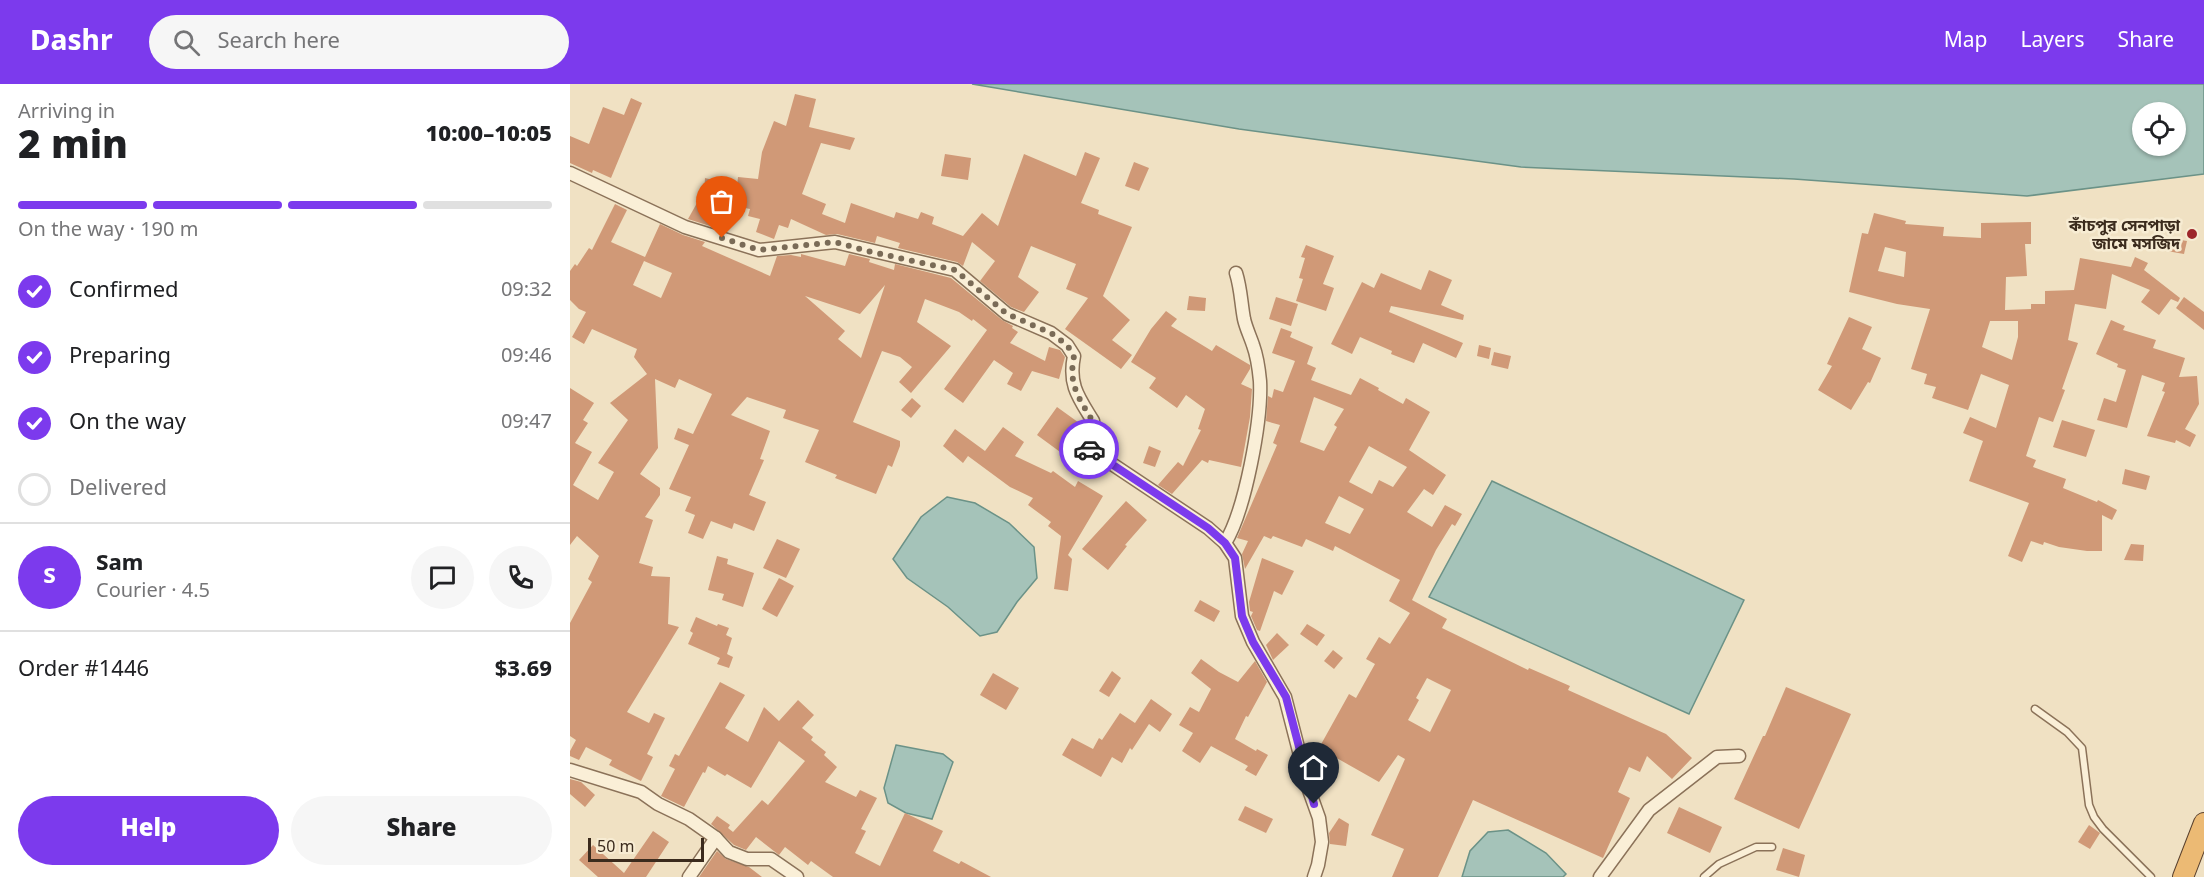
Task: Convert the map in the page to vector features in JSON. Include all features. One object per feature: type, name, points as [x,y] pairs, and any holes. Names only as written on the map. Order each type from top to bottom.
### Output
[{"type":"highway","points":[[2183,877],[2204,823]]},
{"type":"street","points":[[570,173],[686,227],[759,250],[835,242],[955,270],[1007,314],[1051,333],[1067,345],[1074,356],[1071,369],[1077,397],[1093,422],[1083,442],[1085,446],[1208,528],[1225,543],[1235,558],[1242,616],[1253,642],[1286,697],[1318,819],[1322,842],[1314,877]]},
{"type":"street","points":[[1225,543],[1242,503],[1257,420],[1260,382],[1254,347],[1244,320],[1241,290],[1236,273]]},
{"type":"street","points":[[1600,877],[1649,810],[1717,757],[1738,756]]},
{"type":"street","points":[[570,770],[641,792],[658,804],[689,819],[716,838],[729,852],[747,859],[771,859],[797,877]]},
{"type":"street","points":[[689,877],[716,838]]},
{"type":"lane","points":[[2035,709],[2067,732],[2082,748],[2089,805],[2094,817],[2151,877]]},
{"type":"lane","points":[[1704,877],[1719,864],[1756,847],[1772,847]]},
{"type":"water","points":[[972,84],[2204,84],[2204,174],[2027,196],[1794,179],[1521,167],[1239,129]]},
{"type":"water","points":[[1492,481],[1744,600],[1689,714],[1429,597]]},
{"type":"water","points":[[947,497],[975,503],[1009,523],[1034,547],[1037,578],[997,632],[980,636],[948,607],[907,578],[893,559],[921,517]]},
{"type":"water","points":[[896,745],[943,754],[953,762],[932,819],[906,813],[888,803],[884,788]]},
{"type":"water","points":[[1508,830],[1546,853],[1566,874],[1563,877],[1462,877],[1470,851],[1488,832]]},
{"type":"building","points":[[795,94],[816,99],[809,127],[855,138],[850,150],[821,143],[802,194],[826,204],[822,214],[845,223],[851,203],[894,218],[896,212],[918,219],[921,212],[934,217],[932,224],[963,236],[982,213],[998,226],[1024,154],[1076,176],[1085,152],[1100,158],[1081,203],[1099,210],[1098,214],[1132,227],[1103,296],[1130,320],[1112,340],[1132,355],[1121,369],[1065,329],[1088,298],[1066,289],[1076,264],[1031,246],[1018,277],[1039,292],[1024,312],[1011,307],[980,281],[995,261],[972,242],[963,266],[957,262],[898,248],[900,243],[877,236],[875,243],[837,234],[826,235],[791,219],[788,228],[779,225],[774,239],[756,232],[760,219],[748,216],[750,209],[725,204],[713,227],[688,219],[697,203],[703,206],[705,178],[737,186],[738,177],[758,179],[762,152],[774,121],[786,126]]},
{"type":"building","points":[[631,98],[642,103],[611,178],[593,170],[592,173],[570,163],[570,136],[589,144],[603,107],[624,115]]},
{"type":"building","points":[[945,154],[971,158],[968,180],[941,176]]},
{"type":"building","points":[[1134,162],[1149,168],[1139,191],[1125,186]]},
{"type":"building","points":[[615,204],[627,210],[611,242],[645,257],[660,224],[705,242],[702,246],[770,276],[777,256],[801,257],[801,254],[845,266],[849,254],[870,259],[869,262],[894,270],[895,264],[951,278],[1002,320],[1013,326],[1012,328],[1018,332],[1010,343],[1045,361],[1049,347],[1060,350],[1065,357],[1059,379],[1032,371],[1021,391],[1007,384],[1013,373],[994,360],[963,403],[944,389],[987,330],[959,312],[925,299],[917,322],[951,346],[911,393],[899,382],[912,367],[900,357],[882,351],[853,422],[900,441],[892,467],[888,465],[876,494],[835,478],[837,475],[805,462],[819,430],[783,418],[786,410],[747,397],[731,415],[770,431],[760,459],[764,460],[749,495],[766,502],[754,531],[734,523],[732,529],[711,521],[703,539],[688,533],[695,515],[685,511],[691,497],[669,489],[689,445],[674,439],[678,428],[693,434],[712,394],[679,379],[675,388],[655,379],[658,448],[640,474],[660,488],[660,495],[645,517],[653,520],[639,563],[653,567],[651,576],[670,577],[668,624],[679,627],[627,712],[649,723],[654,713],[665,718],[647,754],[653,757],[641,781],[609,765],[612,760],[586,747],[579,760],[570,756],[576,740],[570,736],[570,623],[592,582],[588,579],[599,556],[577,536],[570,545],[570,388],[594,403],[583,420],[588,423],[575,443],[592,452],[573,485],[598,500],[614,472],[598,463],[628,420],[610,403],[647,374],[634,357],[637,349],[592,329],[584,344],[572,337],[586,312],[570,300],[570,271],[575,264],[577,266],[589,248],[592,250]],"holes":[[[644,261],[672,273],[661,298],[633,285]],[[885,285],[861,358],[838,339],[845,331],[805,296],[860,314]]]},
{"type":"building","points":[[1874,213],[1906,221],[1905,224],[1944,227],[1943,236],[1981,238],[1981,223],[2031,222],[2031,244],[2025,244],[2027,276],[2006,277],[2005,310],[2031,309],[2031,304],[2045,304],[2045,291],[2074,290],[2080,258],[2131,267],[2135,257],[2148,263],[2144,270],[2180,298],[2178,302],[2171,299],[2159,315],[2141,302],[2150,290],[2112,274],[2106,309],[2075,304],[2068,340],[2078,343],[2062,389],[2065,390],[2053,422],[2039,417],[2026,456],[2036,460],[2033,467],[2066,479],[2063,488],[2097,502],[2098,500],[2117,510],[2112,520],[2102,515],[2102,551],[2059,547],[2044,542],[2043,545],[2031,541],[2022,562],[2008,556],[2029,503],[1969,481],[1983,441],[1963,433],[1970,417],[1996,428],[2009,385],[1981,374],[1968,410],[1932,398],[1936,387],[1924,384],[1927,374],[1911,369],[1930,309],[1897,304],[1849,292],[1862,233],[1868,234]],"holes":[[[1885,247],[1906,252],[1904,277],[1878,271]],[[1990,321],[2018,321],[2018,337],[2012,360],[1982,347]]]},
{"type":"building","points":[[2169,238],[2187,241],[2184,254],[2167,251]]},
{"type":"building","points":[[1306,245],[1334,256],[1323,284],[1334,288],[1326,311],[1296,301],[1303,279],[1299,278],[1305,258],[1301,257]]},
{"type":"building","points":[[1429,270],[1452,280],[1441,305],[1464,315],[1463,320],[1391,306],[1389,312],[1463,343],[1456,358],[1423,343],[1414,363],[1391,354],[1392,351],[1360,337],[1352,354],[1331,344],[1362,282],[1374,288],[1381,273],[1421,290]]},
{"type":"building","points":[[1189,296],[1206,298],[1205,311],[1187,310]]},
{"type":"building","points":[[1276,297],[1298,304],[1291,326],[1269,319]]},
{"type":"building","points":[[2184,297],[2204,312],[2204,330],[2176,308]]},
{"type":"building","points":[[1166,311],[1177,319],[1171,326],[1212,351],[1216,345],[1250,365],[1241,384],[1252,389],[1250,417],[1241,467],[1209,460],[1208,463],[1202,460],[1172,494],[1158,485],[1178,462],[1183,466],[1201,430],[1198,429],[1205,409],[1186,395],[1177,408],[1149,388],[1156,378],[1131,362],[1151,329]]},
{"type":"building","points":[[1849,317],[1872,327],[1862,349],[1881,358],[1870,383],[1868,382],[1851,410],[1818,390],[1832,366],[1827,364]]},
{"type":"building","points":[[2111,320],[2125,326],[2123,330],[2156,340],[2153,348],[2185,358],[2179,377],[2197,376],[2199,404],[2185,429],[2196,435],[2190,447],[2176,440],[2175,443],[2147,436],[2165,392],[2162,391],[2165,383],[2142,375],[2127,428],[2097,420],[2104,398],[2116,402],[2126,370],[2096,354]]},
{"type":"building","points":[[1281,328],[1292,332],[1290,337],[1313,347],[1307,364],[1316,368],[1311,380],[1351,395],[1360,378],[1403,404],[1406,398],[1430,412],[1409,450],[1446,475],[1433,495],[1424,489],[1407,512],[1432,527],[1445,505],[1462,514],[1455,526],[1452,524],[1436,550],[1412,600],[1447,619],[1442,628],[1528,670],[1529,668],[1570,686],[1568,690],[1666,734],[1692,758],[1672,779],[1647,756],[1640,772],[1629,767],[1618,792],[1630,798],[1603,858],[1473,800],[1438,877],[1392,877],[1404,849],[1371,835],[1405,759],[1398,755],[1379,782],[1319,748],[1349,694],[1356,698],[1375,664],[1366,659],[1379,637],[1390,644],[1410,613],[1389,601],[1400,580],[1335,546],[1333,551],[1306,539],[1302,547],[1273,536],[1271,539],[1264,536],[1245,569],[1242,554],[1248,541],[1237,538],[1277,445],[1273,443],[1280,425],[1266,421],[1268,396],[1272,398],[1274,389],[1283,392],[1295,361],[1272,353]],"holes":[[[1314,397],[1344,409],[1334,425],[1337,427],[1324,451],[1300,442]],[[1369,446],[1407,467],[1393,487],[1379,480],[1372,494],[1349,482]],[[1339,496],[1364,509],[1350,534],[1325,523]],[[1427,678],[1451,690],[1430,732],[1408,720],[1419,700],[1416,698]]]},
{"type":"building","points":[[1479,345],[1491,348],[1489,359],[1477,356]]},
{"type":"building","points":[[1494,352],[1511,356],[1508,369],[1491,365]]},
{"type":"building","points":[[912,398],[921,406],[911,418],[901,410]]},
{"type":"building","points":[[1057,407],[1082,425],[1067,457],[1037,435]]},
{"type":"building","points":[[2062,420],[2095,430],[2086,457],[2053,447]]},
{"type":"building","points":[[1003,427],[1024,442],[1015,456],[1051,473],[1053,471],[1075,487],[1078,481],[1103,496],[1068,555],[1072,559],[1068,591],[1054,589],[1061,536],[1048,526],[1051,522],[1028,505],[1033,498],[1010,487],[968,456],[963,463],[943,446],[955,429],[985,451]]},
{"type":"building","points":[[1149,446],[1161,451],[1155,467],[1143,463]]},
{"type":"building","points":[[2125,469],[2150,476],[2146,490],[2122,484]]},
{"type":"building","points":[[1126,501],[1147,520],[1125,545],[1127,546],[1108,570],[1082,549]]},
{"type":"building","points":[[777,539],[800,549],[786,578],[763,568]]},
{"type":"building","points":[[2131,544],[2144,545],[2143,561],[2124,560]]},
{"type":"building","points":[[717,556],[728,559],[727,564],[754,573],[743,607],[722,600],[724,594],[708,590]]},
{"type":"building","points":[[1262,558],[1294,571],[1282,595],[1274,591],[1260,631],[1257,630],[1251,616],[1253,612],[1250,611],[1249,602]]},
{"type":"building","points":[[779,578],[794,586],[777,617],[762,609]]},
{"type":"building","points":[[1200,600],[1220,611],[1214,622],[1194,611]]},
{"type":"building","points":[[696,617],[717,626],[718,624],[729,628],[726,635],[732,638],[727,654],[733,657],[729,668],[717,664],[720,658],[688,644]]},
{"type":"building","points":[[1307,624],[1325,635],[1317,646],[1300,634]]},
{"type":"building","points":[[1277,633],[1289,645],[1273,660],[1266,645]]},
{"type":"building","points":[[1333,650],[1343,658],[1334,669],[1324,661]]},
{"type":"building","points":[[1201,659],[1238,682],[1255,661],[1267,682],[1235,739],[1268,755],[1256,776],[1245,770],[1248,766],[1211,746],[1200,763],[1182,751],[1193,733],[1179,725],[1190,707],[1199,712],[1211,689],[1191,673]]},
{"type":"building","points":[[1112,671],[1121,678],[1109,697],[1099,691]]},
{"type":"building","points":[[993,673],[1019,688],[1006,710],[980,695]]},
{"type":"building","points":[[720,682],[745,695],[725,728],[748,742],[764,707],[779,721],[798,700],[814,715],[802,728],[813,737],[811,740],[826,752],[824,755],[837,767],[825,782],[856,797],[860,790],[877,798],[861,829],[866,831],[855,853],[880,866],[905,813],[943,831],[933,851],[959,864],[961,861],[991,877],[833,877],[811,861],[808,865],[785,847],[779,855],[756,837],[746,850],[734,845],[711,824],[717,816],[730,825],[728,828],[733,832],[762,800],[768,805],[805,761],[779,741],[751,788],[708,766],[684,807],[661,796],[675,769],[669,766],[675,754],[679,756]]},
{"type":"building","points":[[1786,687],[1851,714],[1799,829],[1734,799]]},
{"type":"building","points":[[1151,699],[1172,714],[1160,732],[1149,724],[1132,750],[1130,748],[1122,763],[1112,757],[1101,777],[1062,755],[1072,738],[1093,749],[1099,738],[1102,740],[1120,713],[1135,723]]},
{"type":"building","points":[[570,779],[581,782],[595,795],[585,807],[570,794]]},
{"type":"building","points":[[1245,806],[1273,819],[1266,833],[1238,820]]},
{"type":"building","points":[[1679,807],[1722,827],[1710,853],[1667,833]]},
{"type":"building","points":[[1339,818],[1349,824],[1346,846],[1330,844],[1329,833]]},
{"type":"building","points":[[2089,825],[2100,833],[2090,849],[2078,842]]},
{"type":"building","points":[[653,831],[669,842],[646,877],[598,877],[579,860],[593,845],[624,873]]},
{"type":"building","points":[[1783,848],[1805,855],[1799,877],[1776,870]]},
{"type":"building","points":[[717,851],[726,859],[749,867],[762,877],[699,877]]},
{"type":"way so far","points":[[722,238],[759,250],[835,242],[955,270],[1007,314],[1051,333],[1067,345],[1074,356],[1071,369],[1077,397],[1093,422],[1083,442],[1089,449]]},
{"type":"place","name":"কাঁচপুর সেনপাড়া জামে মসজিদ","points":[[2192,234]]},
{"type":"route","points":[[1089,449],[1208,528],[1225,543],[1235,558],[1242,616],[1253,642],[1286,697],[1301,762],[1314,804]]}]
